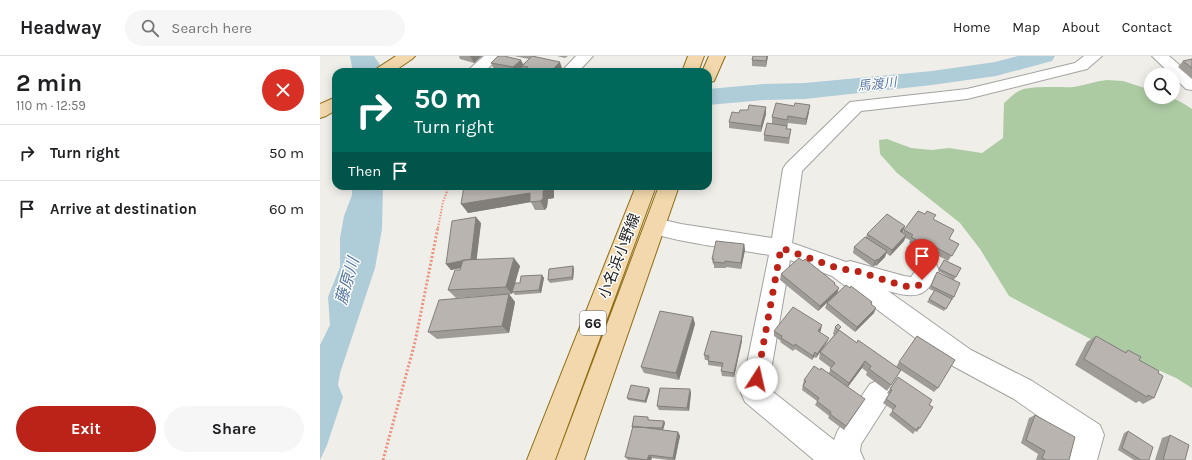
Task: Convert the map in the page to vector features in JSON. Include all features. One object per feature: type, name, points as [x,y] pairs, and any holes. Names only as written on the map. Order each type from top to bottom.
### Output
[{"type":"main road","points":[[388,68],[407,56]]},
{"type":"main road","points":[[692,68],[696,56]]},
{"type":"main road","points":[[712,68],[717,56]]},
{"type":"main road","points":[[320,112],[332,104]]},
{"type":"main road","name":"小名浜小野線","points":[[541,460],[644,190]]},
{"type":"main road","name":"小名浜小野線","points":[[570,460],[668,190]]},
{"type":"street","points":[[479,68],[493,56]]},
{"type":"street","points":[[573,68],[585,56]]},
{"type":"street","points":[[879,393],[848,440],[848,460],[831,456],[754,393],[781,248],[793,169],[856,106],[967,94],[1081,66],[1094,56]]},
{"type":"street","points":[[1165,60],[1192,62]]},
{"type":"street","points":[[1165,60],[1192,85]]},
{"type":"street","points":[[655,226],[681,232],[781,248],[840,269],[853,270],[904,286],[913,287],[919,285],[928,270]]},
{"type":"street","points":[[840,269],[962,358],[1023,390],[1090,435],[1083,460]]},
{"type":"path","points":[[383,460],[415,342],[443,202],[447,190]]},
{"type":"green space","points":[[1099,81],[1123,81],[1144,88],[1144,104],[1180,104],[1180,102],[1192,109],[1192,388],[1176,378],[1096,342],[1009,296],[980,249],[960,223],[897,173],[880,154],[879,140],[887,139],[911,148],[932,150],[949,148],[982,153],[1003,138],[1004,103],[1017,92],[1030,88],[1074,87]]},
{"type":"water","points":[[350,56],[374,56],[382,68],[352,68]]},
{"type":"water","name":"藤原川","points":[[352,190],[383,190],[382,229],[375,268],[340,373],[338,385],[343,397],[327,445],[320,460],[320,345],[330,325],[328,297],[340,267],[340,238],[344,216],[352,195]]},
{"type":"building","points":[[498,56],[521,60],[513,67],[491,63]]},
{"type":"building","points":[[532,56],[560,62],[554,68],[527,68],[528,67],[522,66]]},
{"type":"building","points":[[753,56],[767,56],[766,61],[752,60]]},
{"type":"building","points":[[1192,59],[1192,68],[1183,61]]},
{"type":"building","points":[[776,103],[794,106],[795,103],[810,105],[806,119],[788,116],[787,120],[772,117]]},
{"type":"building","points":[[749,105],[766,107],[761,126],[729,122],[732,112],[739,113],[740,110],[748,110]]},
{"type":"building","points":[[767,123],[787,126],[786,129],[791,129],[789,138],[764,135]]},
{"type":"building","points":[[463,190],[550,190],[543,191],[543,199],[540,201],[530,202],[530,193],[461,204]]},
{"type":"building","points":[[918,211],[925,214],[927,211],[936,215],[933,219],[954,230],[949,239],[959,244],[952,256],[924,241],[923,243],[911,237],[913,235],[904,230]]},
{"type":"building","points":[[887,214],[905,226],[900,231],[906,235],[892,250],[867,234]]},
{"type":"building","points":[[476,217],[471,259],[446,264],[452,221]]},
{"type":"building","points":[[865,237],[887,251],[878,260],[877,259],[875,261],[854,247]]},
{"type":"building","points":[[716,241],[744,244],[741,263],[725,261],[725,263],[713,262],[714,259],[712,259]]},
{"type":"building","points":[[514,258],[506,287],[448,290],[455,270],[460,270],[463,260]]},
{"type":"building","points":[[799,258],[803,261],[805,259],[835,283],[834,284],[839,288],[820,306],[781,274]]},
{"type":"building","points":[[944,260],[961,268],[956,277],[939,269]]},
{"type":"building","points":[[573,266],[572,277],[548,280],[549,269]]},
{"type":"building","points":[[937,272],[960,283],[954,297],[931,286]]},
{"type":"building","points":[[542,275],[539,290],[512,292],[515,283],[520,283],[521,276]]},
{"type":"building","points":[[846,285],[850,288],[851,286],[872,302],[871,304],[876,308],[857,327],[827,303]]},
{"type":"building","points":[[935,290],[952,299],[946,309],[929,299]]},
{"type":"building","points":[[509,294],[502,326],[428,332],[439,300]]},
{"type":"building","points":[[793,307],[822,325],[818,331],[829,338],[817,354],[815,352],[813,356],[795,344],[794,346],[781,338],[782,336],[774,331]]},
{"type":"building","points":[[660,311],[693,317],[676,373],[641,367]]},
{"type":"building","points":[[838,324],[841,327],[838,330],[835,327]]},
{"type":"building","points":[[839,330],[857,343],[858,340],[901,370],[891,385],[869,369],[871,366],[865,361],[849,383],[830,369],[835,363],[820,352]]},
{"type":"building","points":[[711,331],[742,336],[734,373],[721,371],[723,363],[708,361],[709,356],[704,355]]},
{"type":"building","points":[[917,336],[955,360],[938,388],[899,362]]},
{"type":"building","points":[[1096,336],[1126,353],[1128,350],[1141,357],[1139,360],[1159,371],[1158,373],[1163,376],[1154,398],[1148,395],[1147,397],[1084,359]]},
{"type":"building","points":[[814,366],[820,370],[821,368],[865,399],[846,426],[830,414],[831,412],[817,401],[819,398],[803,386],[806,381],[804,380]]},
{"type":"building","points":[[898,377],[932,400],[929,405],[933,407],[920,428],[918,427],[916,430],[892,411],[896,406],[886,399],[892,390],[890,389]]},
{"type":"building","points":[[631,385],[649,388],[645,401],[627,398]]},
{"type":"building","points":[[660,388],[690,389],[687,408],[657,406]]},
{"type":"building","points":[[1035,415],[1075,437],[1069,460],[1046,460],[1042,458],[1045,451],[1026,440]]},
{"type":"building","points":[[634,416],[648,417],[648,420],[664,421],[662,428],[632,427]]},
{"type":"building","points":[[633,426],[678,432],[673,458],[649,455],[647,460],[625,457]]},
{"type":"building","points":[[1128,431],[1153,447],[1149,460],[1141,460],[1122,448]]},
{"type":"building","points":[[1170,435],[1189,445],[1185,460],[1163,460]]},
{"type":"waterway","name":"馬渡川","points":[[712,97],[764,92],[805,91],[932,78],[996,69],[1044,56]]},
{"type":"route","points":[[757,379],[781,248],[840,269],[853,270],[904,286],[913,287],[919,285],[922,280]]}]
